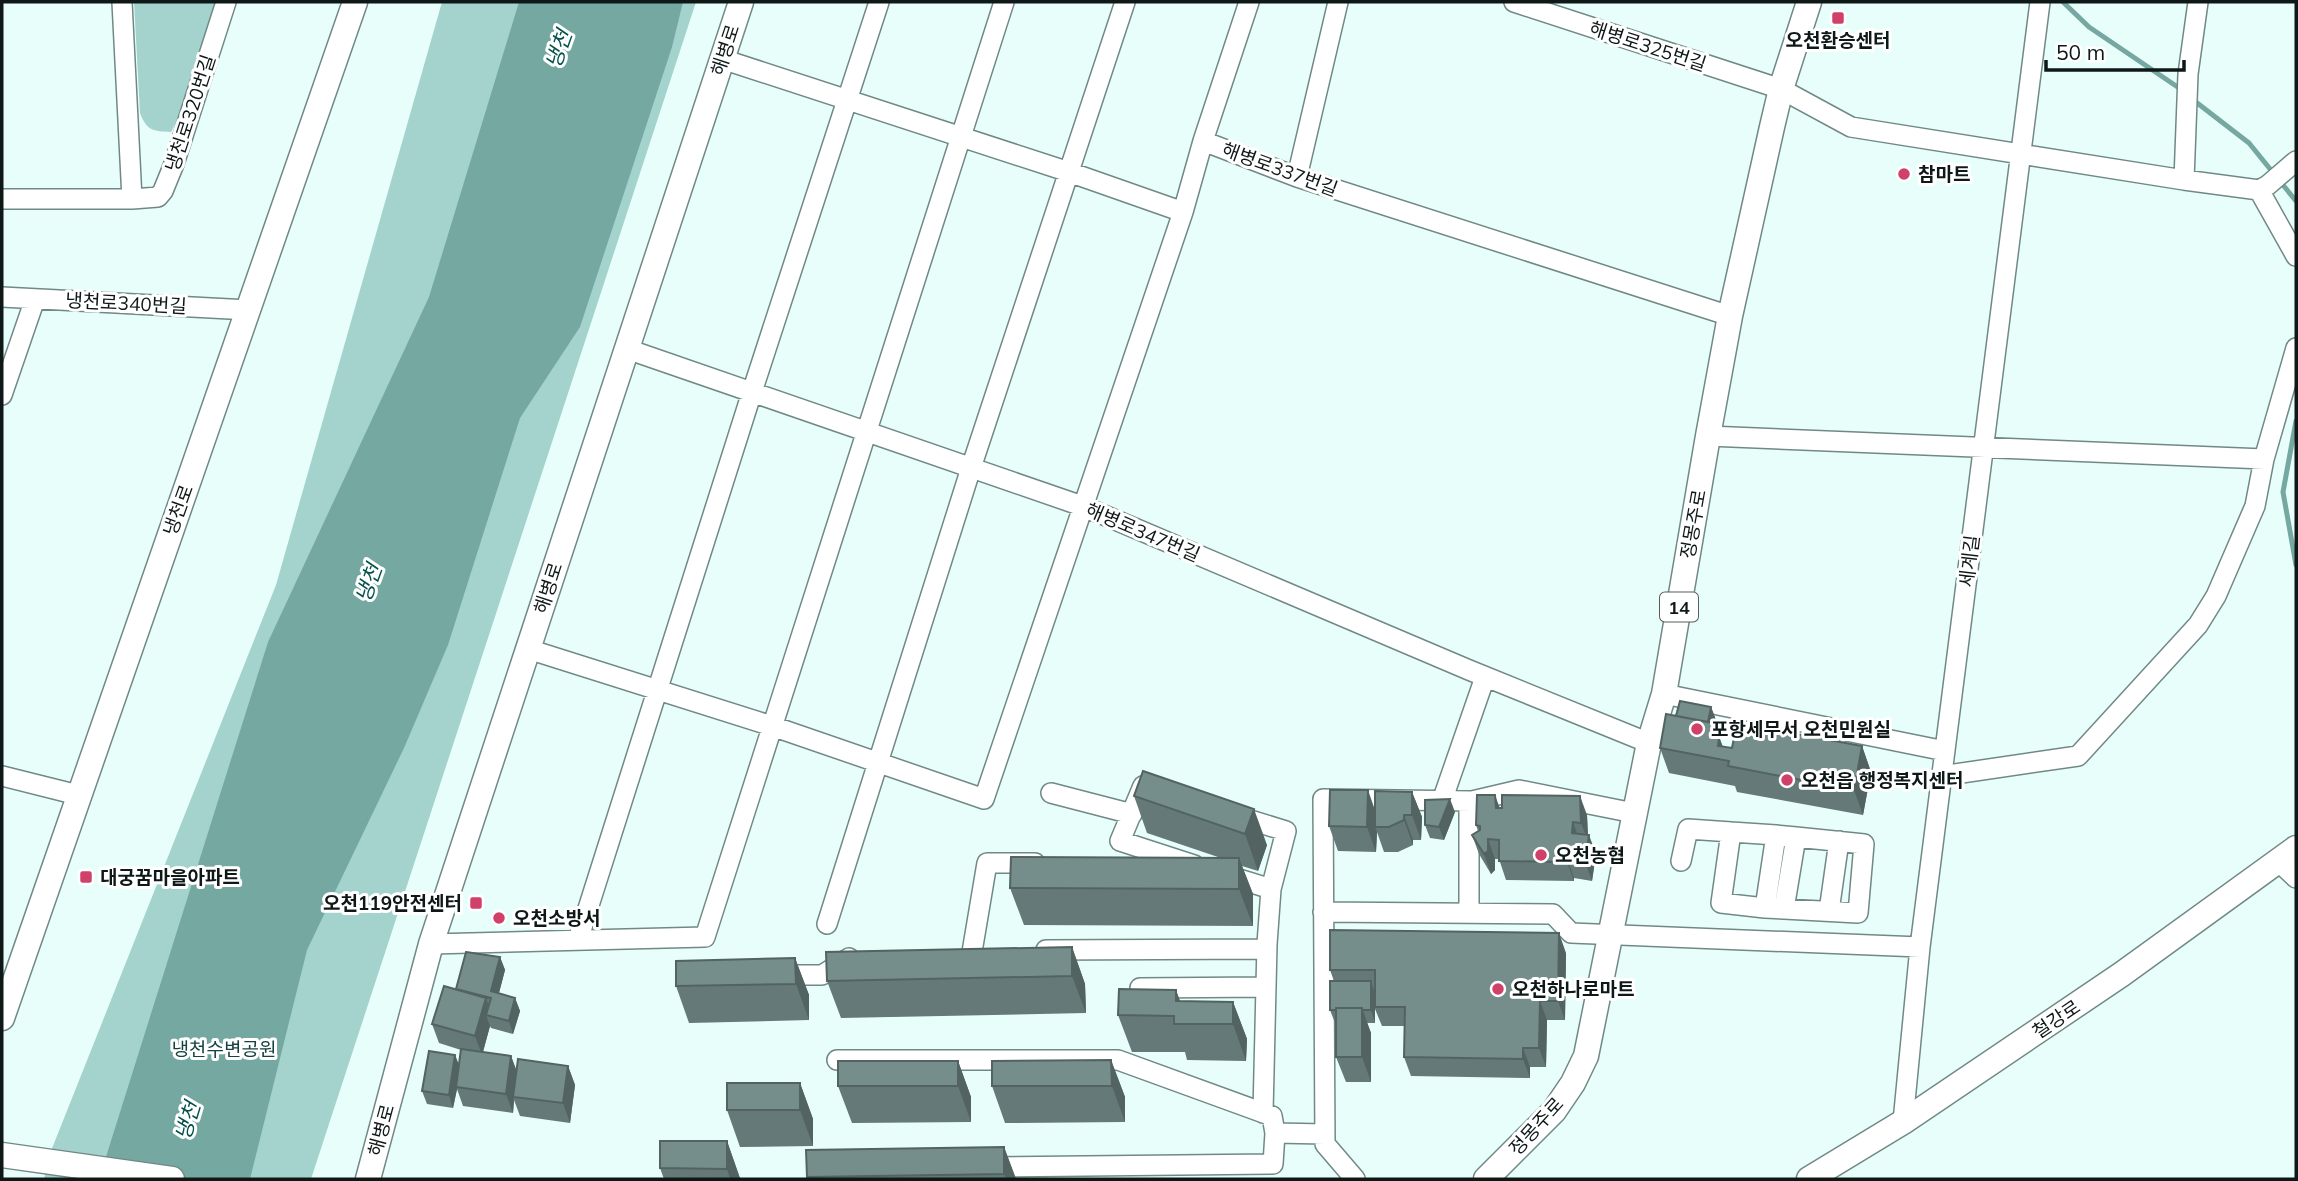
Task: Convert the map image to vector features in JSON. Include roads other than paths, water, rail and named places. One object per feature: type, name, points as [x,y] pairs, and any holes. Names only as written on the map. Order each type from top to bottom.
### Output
[{"type":"main road","name":"냉천로","points":[[2,1018],[355,2]]},
{"type":"main road","name":"해병로","points":[[368,1179],[431,944],[740,2]]},
{"type":"main road","name":"정몽주로","points":[[1486,1179],[1554,1111],[1573,1083],[1586,1056],[1649,743],[1664,694],[1730,316],[1781,89],[1809,2]]},
{"type":"main road","name":"철강로","points":[[1809,1179],[1903,1122],[2122,974],[2287,854]]},
{"type":"main road","points":[[2,1155],[172,1179]]},
{"type":"street","points":[[2,198],[132,199],[122,2]]},
{"type":"street","name":"냉천로320번길","points":[[132,199],[158,197],[163,191],[226,2]]},
{"type":"street","points":[[578,940],[879,2]]},
{"type":"street","points":[[431,944],[705,937],[1004,2]]},
{"type":"street","points":[[827,924],[971,468],[1125,2]]},
{"type":"street","points":[[1203,141],[1249,2]]},
{"type":"street","points":[[1297,177],[1338,2]]},
{"type":"street","name":"해병로325번길","points":[[1514,2],[1781,89],[1851,127],[2184,180],[2264,188]]},
{"type":"street","name":"세계길","points":[[1903,1122],[1920,947],[2040,2]]},
{"type":"street","points":[[2184,180],[2189,74],[2198,2]]},
{"type":"street","points":[[722,59],[1184,212]]},
{"type":"street","name":"해병로337번길","points":[[878,762],[984,800],[1184,212],[1203,141],[1297,177],[1730,316]]},
{"type":"street","points":[[2296,162],[2264,188],[2296,256]]},
{"type":"street","name":"냉천로340번길","points":[[2,297],[249,310]]},
{"type":"street","points":[[2,395],[35,299]]},
{"type":"street","points":[[1941,776],[2078,756],[2198,625],[2216,596],[2255,506],[2264,459],[2296,348]]},
{"type":"street","name":"해병로347번길","points":[[626,349],[1085,507],[1485,677],[1649,743]]},
{"type":"street","points":[[1708,436],[2264,459]]},
{"type":"street","points":[[528,649],[878,762]]},
{"type":"street","points":[[1442,801],[1485,677]]},
{"type":"street","points":[[1664,694],[1945,751]]},
{"type":"street","points":[[2,775],[78,795]]},
{"type":"street","points":[[1115,864],[1120,841],[1143,786],[1169,794]]},
{"type":"street","points":[[1355,1179],[1325,1144],[1323,800],[1469,801],[1519,790],[1634,813]]},
{"type":"street","points":[[1051,793],[1132,814]]},
{"type":"street","points":[[1469,801],[1469,913]]},
{"type":"street","points":[[1221,811],[1286,831],[1271,889],[1263,1113]]},
{"type":"street","points":[[1681,861],[1688,829],[1731,832],[1786,836],[1864,844],[1857,913],[1721,904],[1731,832]]},
{"type":"street","points":[[1770,942],[1786,836]]},
{"type":"street","points":[[1120,841],[1271,889]]},
{"type":"street","points":[[1829,911],[1839,841]]},
{"type":"street","points":[[2287,854],[2296,878]]},
{"type":"street","points":[[972,952],[987,863],[1051,863]]},
{"type":"street","points":[[1324,912],[1553,914],[1571,933]]},
{"type":"street","points":[[1385,913],[1398,933]]},
{"type":"street","points":[[1545,933],[1920,947]]},
{"type":"street","points":[[1026,951],[1267,949]]},
{"type":"street","points":[[753,975],[822,975],[852,956],[865,955]]},
{"type":"street","points":[[1140,988],[1266,987]]},
{"type":"street","points":[[837,1060],[1118,1060],[1272,1116],[1275,1133],[1274,1172],[1031,1173],[962,1167]]},
{"type":"street","points":[[1275,1133],[1325,1134]]},
{"type":"water","name":"냉천수변공원","points":[[519,2],[683,2],[672,47],[580,327],[520,418],[448,645],[404,748],[307,950],[250,1179],[99,1179],[268,642],[429,297]]},
{"type":"waterway","points":[[2063,2],[2089,27],[2182,90]]},
{"type":"waterway","points":[[2192,99],[2249,143],[2296,201]]},
{"type":"waterway","points":[[2296,421],[2283,492],[2296,565]]},
{"type":"place","name":"오천환승센터","points":[[1838,18]]},
{"type":"place","name":"참마트","points":[[1904,174]]},
{"type":"place","name":"포항세무서 오천민원실","points":[[1697,729]]},
{"type":"place","name":"오천읍 행정복지센터","points":[[1787,780]]},
{"type":"place","name":"오천농협","points":[[1541,855]]},
{"type":"place","name":"대궁꿈마을아파트","points":[[86,877]]},
{"type":"place","name":"오천119안전센터","points":[[476,903]]},
{"type":"place","name":"오천소방서","points":[[499,918]]},
{"type":"place","name":"오천하나로마트","points":[[1498,989]]},
{"type":"water label","name":"냉천","points":[[558,49]]},
{"type":"water label","name":"냉천","points":[[368,583]]},
{"type":"water label","name":"냉천","points":[[187,1121]]}]
